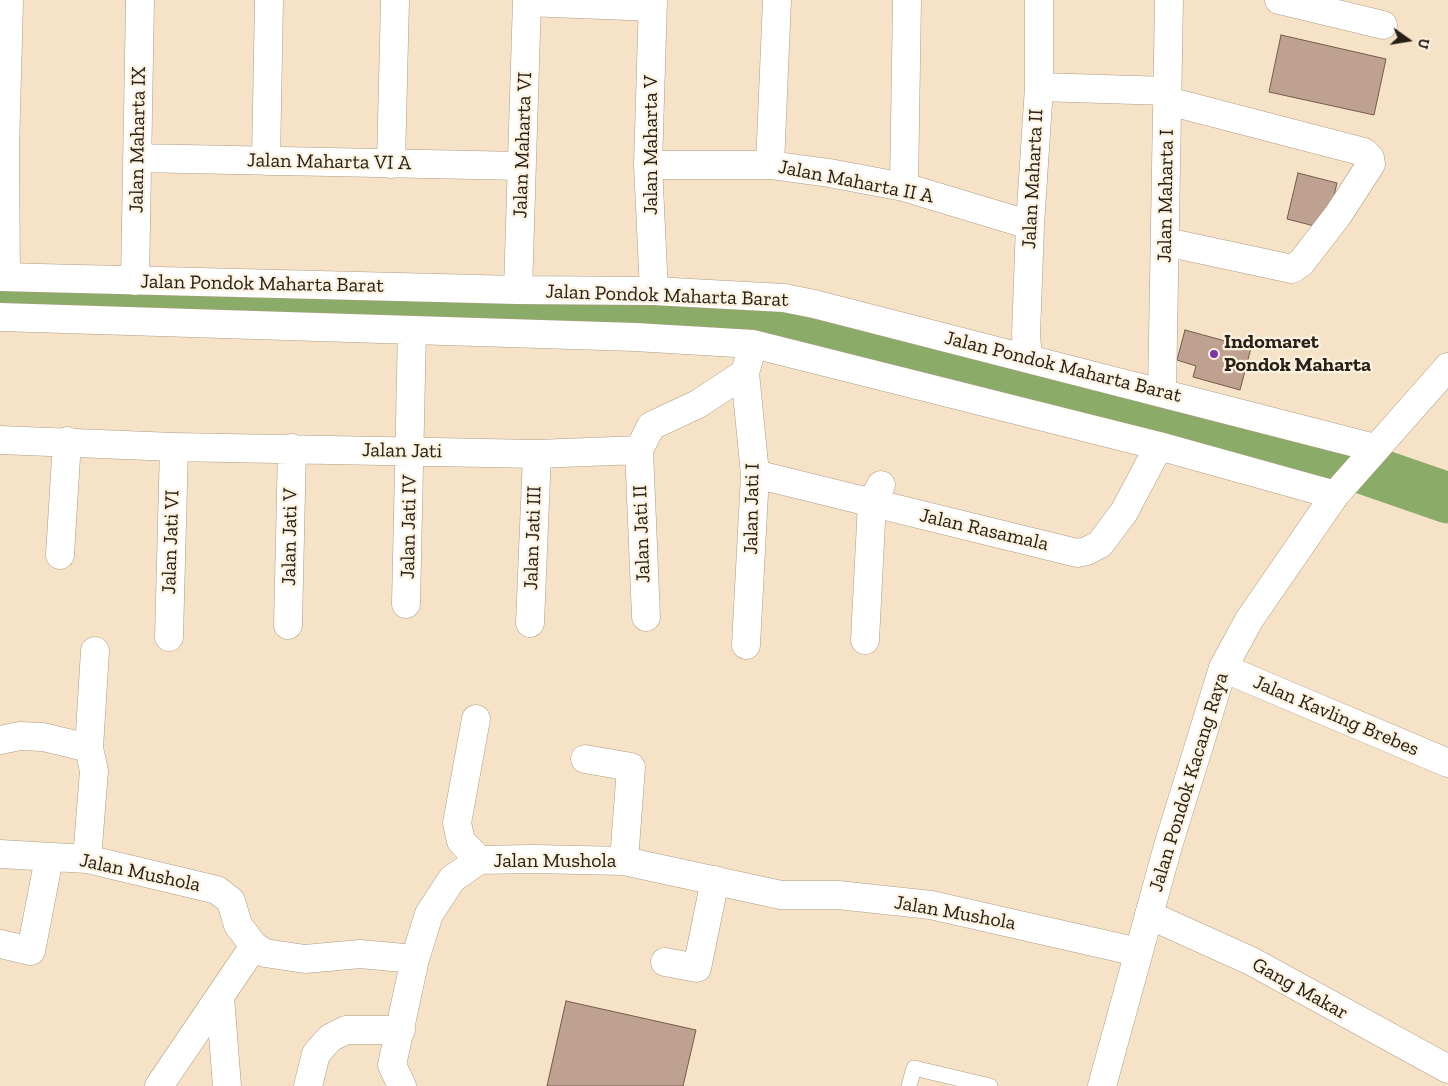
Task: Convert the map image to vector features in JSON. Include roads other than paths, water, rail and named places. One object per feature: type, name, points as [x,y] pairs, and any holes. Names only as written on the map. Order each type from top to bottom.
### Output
[{"type":"street","points":[[3,277],[3,150],[9,0]]},
{"type":"street","name":"Jalan Maharta IX","points":[[136,281],[140,0]]},
{"type":"street","points":[[266,161],[269,0]]},
{"type":"street","points":[[391,164],[395,0]]},
{"type":"street","points":[[770,166],[777,0]]},
{"type":"street","points":[[904,187],[907,0]]},
{"type":"street","name":"Jalan Maharta II","points":[[1028,358],[1026,335],[1038,88],[1039,0]]},
{"type":"street","name":"Jalan Maharta I","points":[[1162,393],[1169,0]]},
{"type":"street","points":[[1279,0],[1383,25]]},
{"type":"street","points":[[527,1],[653,3]]},
{"type":"street","name":"Jalan Maharta VI","points":[[518,290],[527,1]]},
{"type":"street","name":"Jalan Maharta V","points":[[653,3],[648,164],[654,291]]},
{"type":"street","points":[[1038,88],[1167,96],[1364,152],[1370,158],[1371,164],[1338,215],[1301,263],[1292,269],[1166,242]]},
{"type":"street","name":"Jalan Maharta VI A","points":[[137,158],[521,166]]},
{"type":"street","name":"Jalan Maharta II A","points":[[648,164],[770,166],[829,173],[904,187],[1030,224]]},
{"type":"street","name":"Jalan Pondok Maharta Barat","points":[[3,277],[518,290],[654,291],[784,298],[1028,358],[1373,450]]},
{"type":"street","name":"Jalan Pondok Maharta Barat","points":[[0,317],[635,337],[753,344],[1159,446],[1341,488]]},
{"type":"street","name":"Jalan Jati IV","points":[[406,604],[411,451],[412,330]]},
{"type":"street","points":[[639,450],[651,426],[698,404],[746,373],[753,344]]},
{"type":"street","name":"Jalan Pondok Kacang Raya","points":[[1102,1086],[1176,818],[1223,668],[1249,620],[1341,488],[1448,367]]},
{"type":"street","name":"Jalan Jati I","points":[[746,373],[755,474],[746,645]]},
{"type":"street","name":"Jalan Jati","points":[[0,440],[174,447],[537,454],[639,450]]},
{"type":"street","points":[[60,555],[67,442]]},
{"type":"street","name":"Jalan Rasamala","points":[[755,474],[877,494],[1077,552],[1087,551],[1100,544],[1124,512],[1159,446]]},
{"type":"street","name":"Jalan Jati VI","points":[[169,637],[174,447]]},
{"type":"street","name":"Jalan Jati V","points":[[288,625],[292,448]]},
{"type":"street","name":"Jalan Jati II","points":[[639,450],[646,617]]},
{"type":"street","name":"Jalan Jati III","points":[[530,623],[537,454]]},
{"type":"street","points":[[866,640],[877,494]]},
{"type":"street","points":[[87,859],[94,771],[89,748],[95,650]]},
{"type":"street","name":"Jalan Kavling Brebes","points":[[1223,668],[1448,763]]},
{"type":"street","points":[[476,719],[457,823],[461,841],[479,860]]},
{"type":"street","points":[[0,740],[20,736],[43,737],[89,748]]},
{"type":"street","points":[[584,759],[631,766],[624,861]]},
{"type":"street","name":"Jalan Mushola","points":[[0,854],[87,859],[217,890],[231,901],[238,925],[254,946],[264,954],[305,960],[360,954],[415,959],[429,914],[452,880],[479,860],[624,861],[781,895],[838,895],[931,905],[1138,952]]},
{"type":"street","points":[[0,944],[31,950],[49,858]]},
{"type":"street","points":[[665,962],[697,968],[715,880]]},
{"type":"street","name":"Gang Makar","points":[[1149,915],[1251,961],[1448,1070]]},
{"type":"street","points":[[159,1086],[254,946]]},
{"type":"street","points":[[402,1086],[394,1075],[392,1065],[402,1030],[415,959]]},
{"type":"street","points":[[220,996],[226,1086]]},
{"type":"street","points":[[308,1086],[316,1054],[330,1038],[346,1030],[402,1030]]},
{"type":"lane","points":[[909,1086],[914,1068],[990,1086]]},
{"type":"waterway","points":[[0,294],[768,315],[895,344],[1292,444],[1448,498]]},
{"type":"place","name":"Indomaret Pondok Maharta","points":[[1214,354]]}]
